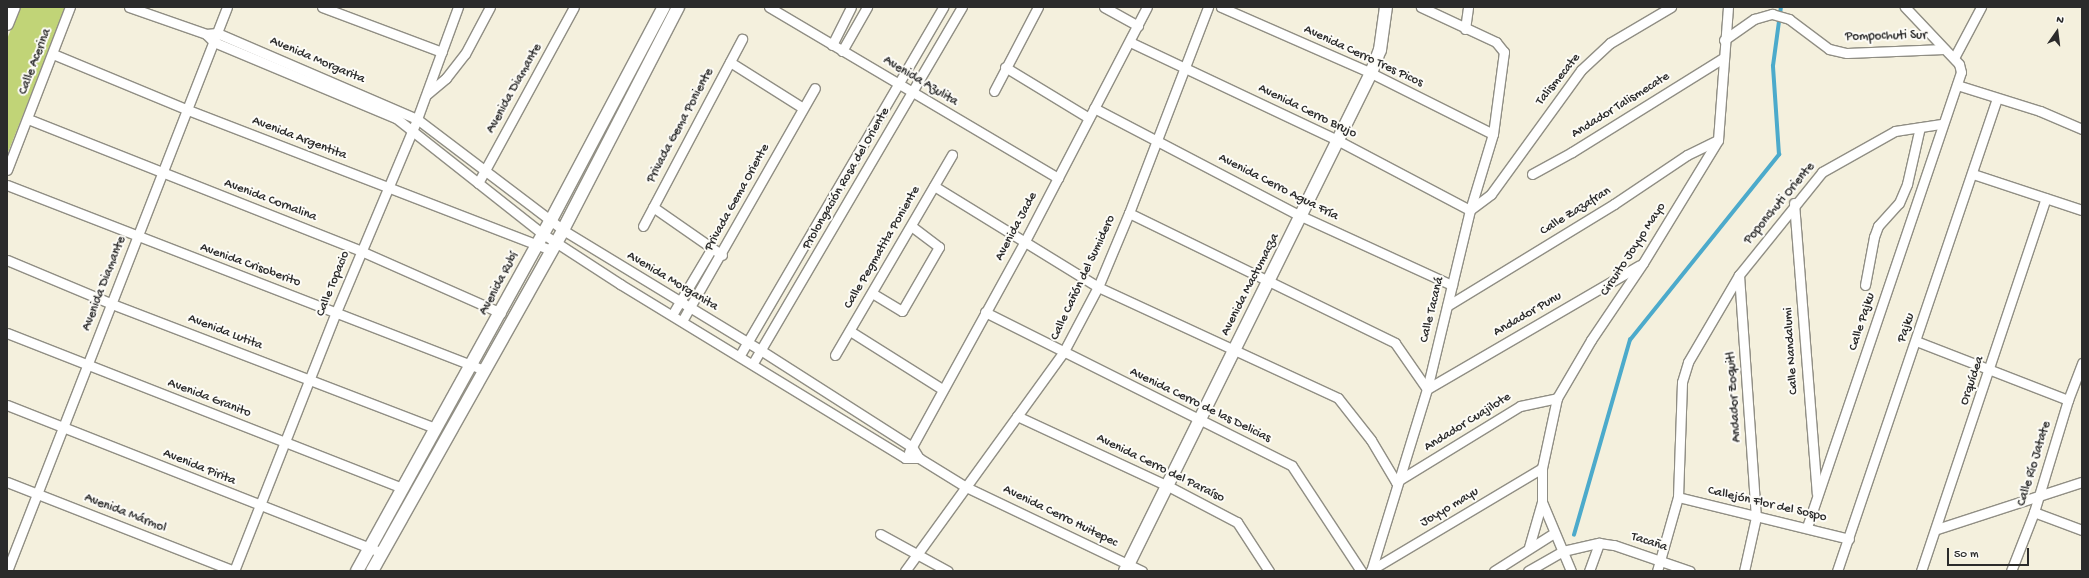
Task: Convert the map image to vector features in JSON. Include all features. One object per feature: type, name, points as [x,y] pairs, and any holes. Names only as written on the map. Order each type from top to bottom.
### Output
[{"type":"street","points":[[7,24],[14,7]]},
{"type":"street","name":"Calle Acerina","points":[[7,170],[28,119],[70,7]]},
{"type":"street","name":"Avenida Morgarita","points":[[129,7],[206,34],[217,33],[417,119]]},
{"type":"street","name":"Avenida Diamante","points":[[7,571],[227,7]]},
{"type":"street","points":[[322,7],[442,52]]},
{"type":"street","name":"Calle Topacio","points":[[234,571],[311,379],[336,312],[417,119],[458,7]]},
{"type":"street","points":[[426,94],[446,78],[465,54],[490,7]]},
{"type":"street","name":"Avenida Diamante","points":[[478,184],[574,7]]},
{"type":"street","name":"Avenida Rubí","points":[[357,571],[435,428],[501,313],[664,7]]},
{"type":"street","points":[[372,571],[563,230],[678,7]]},
{"type":"street","name":"Avenida Azulita","points":[[769,7],[1058,178]]},
{"type":"street","points":[[832,45],[851,7]]},
{"type":"street","points":[[842,51],[868,7]]},
{"type":"street","name":"Prolongación Rosa del Oriente","points":[[740,355],[942,7]]},
{"type":"street","name":"Prolongación Rosa del Oriente","points":[[754,363],[962,7]]},
{"type":"street","points":[[994,91],[1005,67],[1038,7]]},
{"type":"street","points":[[1104,7],[1138,26]]},
{"type":"street","name":"Avenida Jade","points":[[905,458],[1024,243],[1147,7]]},
{"type":"street","name":"Calle Cañón del Sumidero","points":[[905,571],[1063,353],[1098,287],[1129,213],[1208,7]]},
{"type":"street","name":"Avenida Cerro Tres Picos","points":[[1220,7],[1371,73],[1493,134]]},
{"type":"street","name":"Avenida Mactumacza","points":[[1127,568],[1234,350],[1271,280],[1337,140],[1371,73],[1380,50],[1386,7]]},
{"type":"street","points":[[1422,7],[1465,29],[1468,7]]},
{"type":"street","name":"Talismecate","points":[[1470,210],[1491,194],[1580,70],[1610,43],[1658,11],[1671,7]]},
{"type":"street","name":"Circuito Joyyo Mayo","points":[[1529,547],[1542,502],[1542,468],[1557,398],[1590,340],[1642,263],[1718,140],[1724,40],[1728,7]]},
{"type":"street","points":[[1905,7],[1957,61]]},
{"type":"street","name":"Calle Pajku","points":[[1807,527],[1941,124],[1957,85],[1957,61],[1981,7]]},
{"type":"street","name":"Pompochuti Sur","points":[[1724,40],[1754,19],[1772,14],[1789,19],[1829,49],[1847,53],[1944,49]]},
{"type":"street","name":"Calle Tacaná","points":[[1371,571],[1396,482],[1427,389],[1470,210],[1493,134],[1504,52],[1496,42],[1465,29]]},
{"type":"street","name":"Avenida Morgarita","points":[[206,34],[214,42],[396,118],[413,129]]},
{"type":"street","name":"Privada Gema Poniente","points":[[643,226],[742,39]]},
{"type":"street","name":"Avenida Cerro Brujo","points":[[1130,42],[1184,69],[1337,140],[1470,210]]},
{"type":"street","name":"Avenida Argentita","points":[[53,54],[188,110],[388,186],[540,239]]},
{"type":"street","name":"Andador Talismecate","points":[[1532,174],[1572,152],[1723,58]]},
{"type":"street","points":[[730,62],[803,108]]},
{"type":"street","points":[[1005,67],[1089,118]]},
{"type":"street","points":[[1957,85],[2040,111],[2082,129]]},
{"type":"street","name":"Privada Gema Oriente","points":[[682,321],[722,255],[815,88]]},
{"type":"street","name":"Pajku","points":[[1838,568],[1997,98]]},
{"type":"street","points":[[613,104],[625,110]]},
{"type":"street","name":"Avenida Cerro Agua Fría","points":[[1094,108],[1301,216],[1452,285]]},
{"type":"street","name":"Avenida Cornalina","points":[[28,119],[361,251],[501,313]]},
{"type":"street","name":"Avenida Morganita","points":[[417,119],[563,230],[748,342],[912,447],[919,458],[966,487]]},
{"type":"street","name":"Poponchuti Oriente","points":[[1657,571],[1678,497],[1682,382],[1688,362],[1739,275],[1794,203],[1822,172],[1836,162],[1895,131],[1941,124]]},
{"type":"street","points":[[1865,285],[1874,237],[1878,226],[1899,203],[1907,184],[1920,127]]},
{"type":"street","points":[[413,129],[540,239],[754,363],[905,458],[919,458]]},
{"type":"street","name":"Calle Zazafran","points":[[1447,306],[1608,208],[1687,155],[1718,140]]},
{"type":"street","name":"Calle Pegmatita Poniente","points":[[835,355],[952,155]]},
{"type":"street","points":[[1972,174],[2082,210]]},
{"type":"street","name":"Avenida Crisoberito","points":[[7,186],[472,364],[484,370]]},
{"type":"street","points":[[934,186],[1024,243],[1098,287],[1338,398],[1371,440],[1396,482]]},
{"type":"street","name":"Orquídea","points":[[1921,571],[1937,529],[2046,198]]},
{"type":"street","name":"Calle Nandalumi","points":[[1794,203],[1817,497]]},
{"type":"street","points":[[653,207],[722,255]]},
{"type":"street","points":[[1129,213],[1271,280],[1395,343],[1427,389]]},
{"type":"street","points":[[822,216],[836,224]]},
{"type":"street","points":[[872,293],[902,311],[939,247],[910,226]]},
{"type":"street","name":"Privada Gema Oriente","points":[[672,315],[712,248]]},
{"type":"street","name":"Avenida Lutita","points":[[7,260],[112,304],[311,379],[435,428]]},
{"type":"street","name":"Andador Punu","points":[[1427,389],[1642,263]]},
{"type":"street","name":"Andador Zoquitl","points":[[1739,275],[1756,517],[1744,571]]},
{"type":"street","name":"Avenida Cerro de las Delicias","points":[[985,312],[1063,353],[1200,419],[1292,466],[1361,571]]},
{"type":"street","points":[[850,331],[942,389]]},
{"type":"street","name":"Avenida Granito","points":[[7,333],[87,366],[402,488]]},
{"type":"street","points":[[1916,341],[2068,400]]},
{"type":"street","name":"Calle Río Jatate","points":[[2012,571],[2034,512],[2068,400],[2082,363]]},
{"type":"street","name":"Andador Cuajilote","points":[[1396,482],[1520,406],[1557,398]]},
{"type":"street","name":"Avenida Pirita","points":[[7,405],[259,507],[382,554]]},
{"type":"street","name":"Avenida Cerro del Paraíso","points":[[1018,416],[1168,486],[1237,522],[1270,571]]},
{"type":"street","name":"Joyyo mayu","points":[[1371,571],[1542,468]]},
{"type":"street","name":"Avenida Mármol","points":[[7,482],[234,571]]},
{"type":"street","points":[[1937,529],[2037,498],[2082,482]]},
{"type":"street","name":"Avenida Cerro Huitepec","points":[[966,487],[1127,568],[1142,571]]},
{"type":"street","name":"Callejón Flor del Sospo","points":[[1678,497],[1756,517],[1807,527],[1848,539]]},
{"type":"street","name":"Circuito Joyyo Mayo","points":[[1542,502],[1571,571]]},
{"type":"street","points":[[2034,512],[2082,530]]},
{"type":"street","points":[[1494,571],[1529,547],[1554,533]]},
{"type":"street","points":[[880,534],[917,556],[948,571]]},
{"type":"street","points":[[1528,571],[1563,551],[1599,543]]},
{"type":"street","points":[[1589,571],[1599,543]]},
{"type":"street","name":"Tacaña","points":[[1599,543],[1614,545],[1690,571]]},
{"type":"street","points":[[1544,571],[1549,559]]},
{"type":"green space","points":[[20,7],[66,7],[7,155],[7,39]]},
{"type":"waterway","points":[[1574,535],[1630,340],[1779,155],[1773,66],[1781,7]]}]
